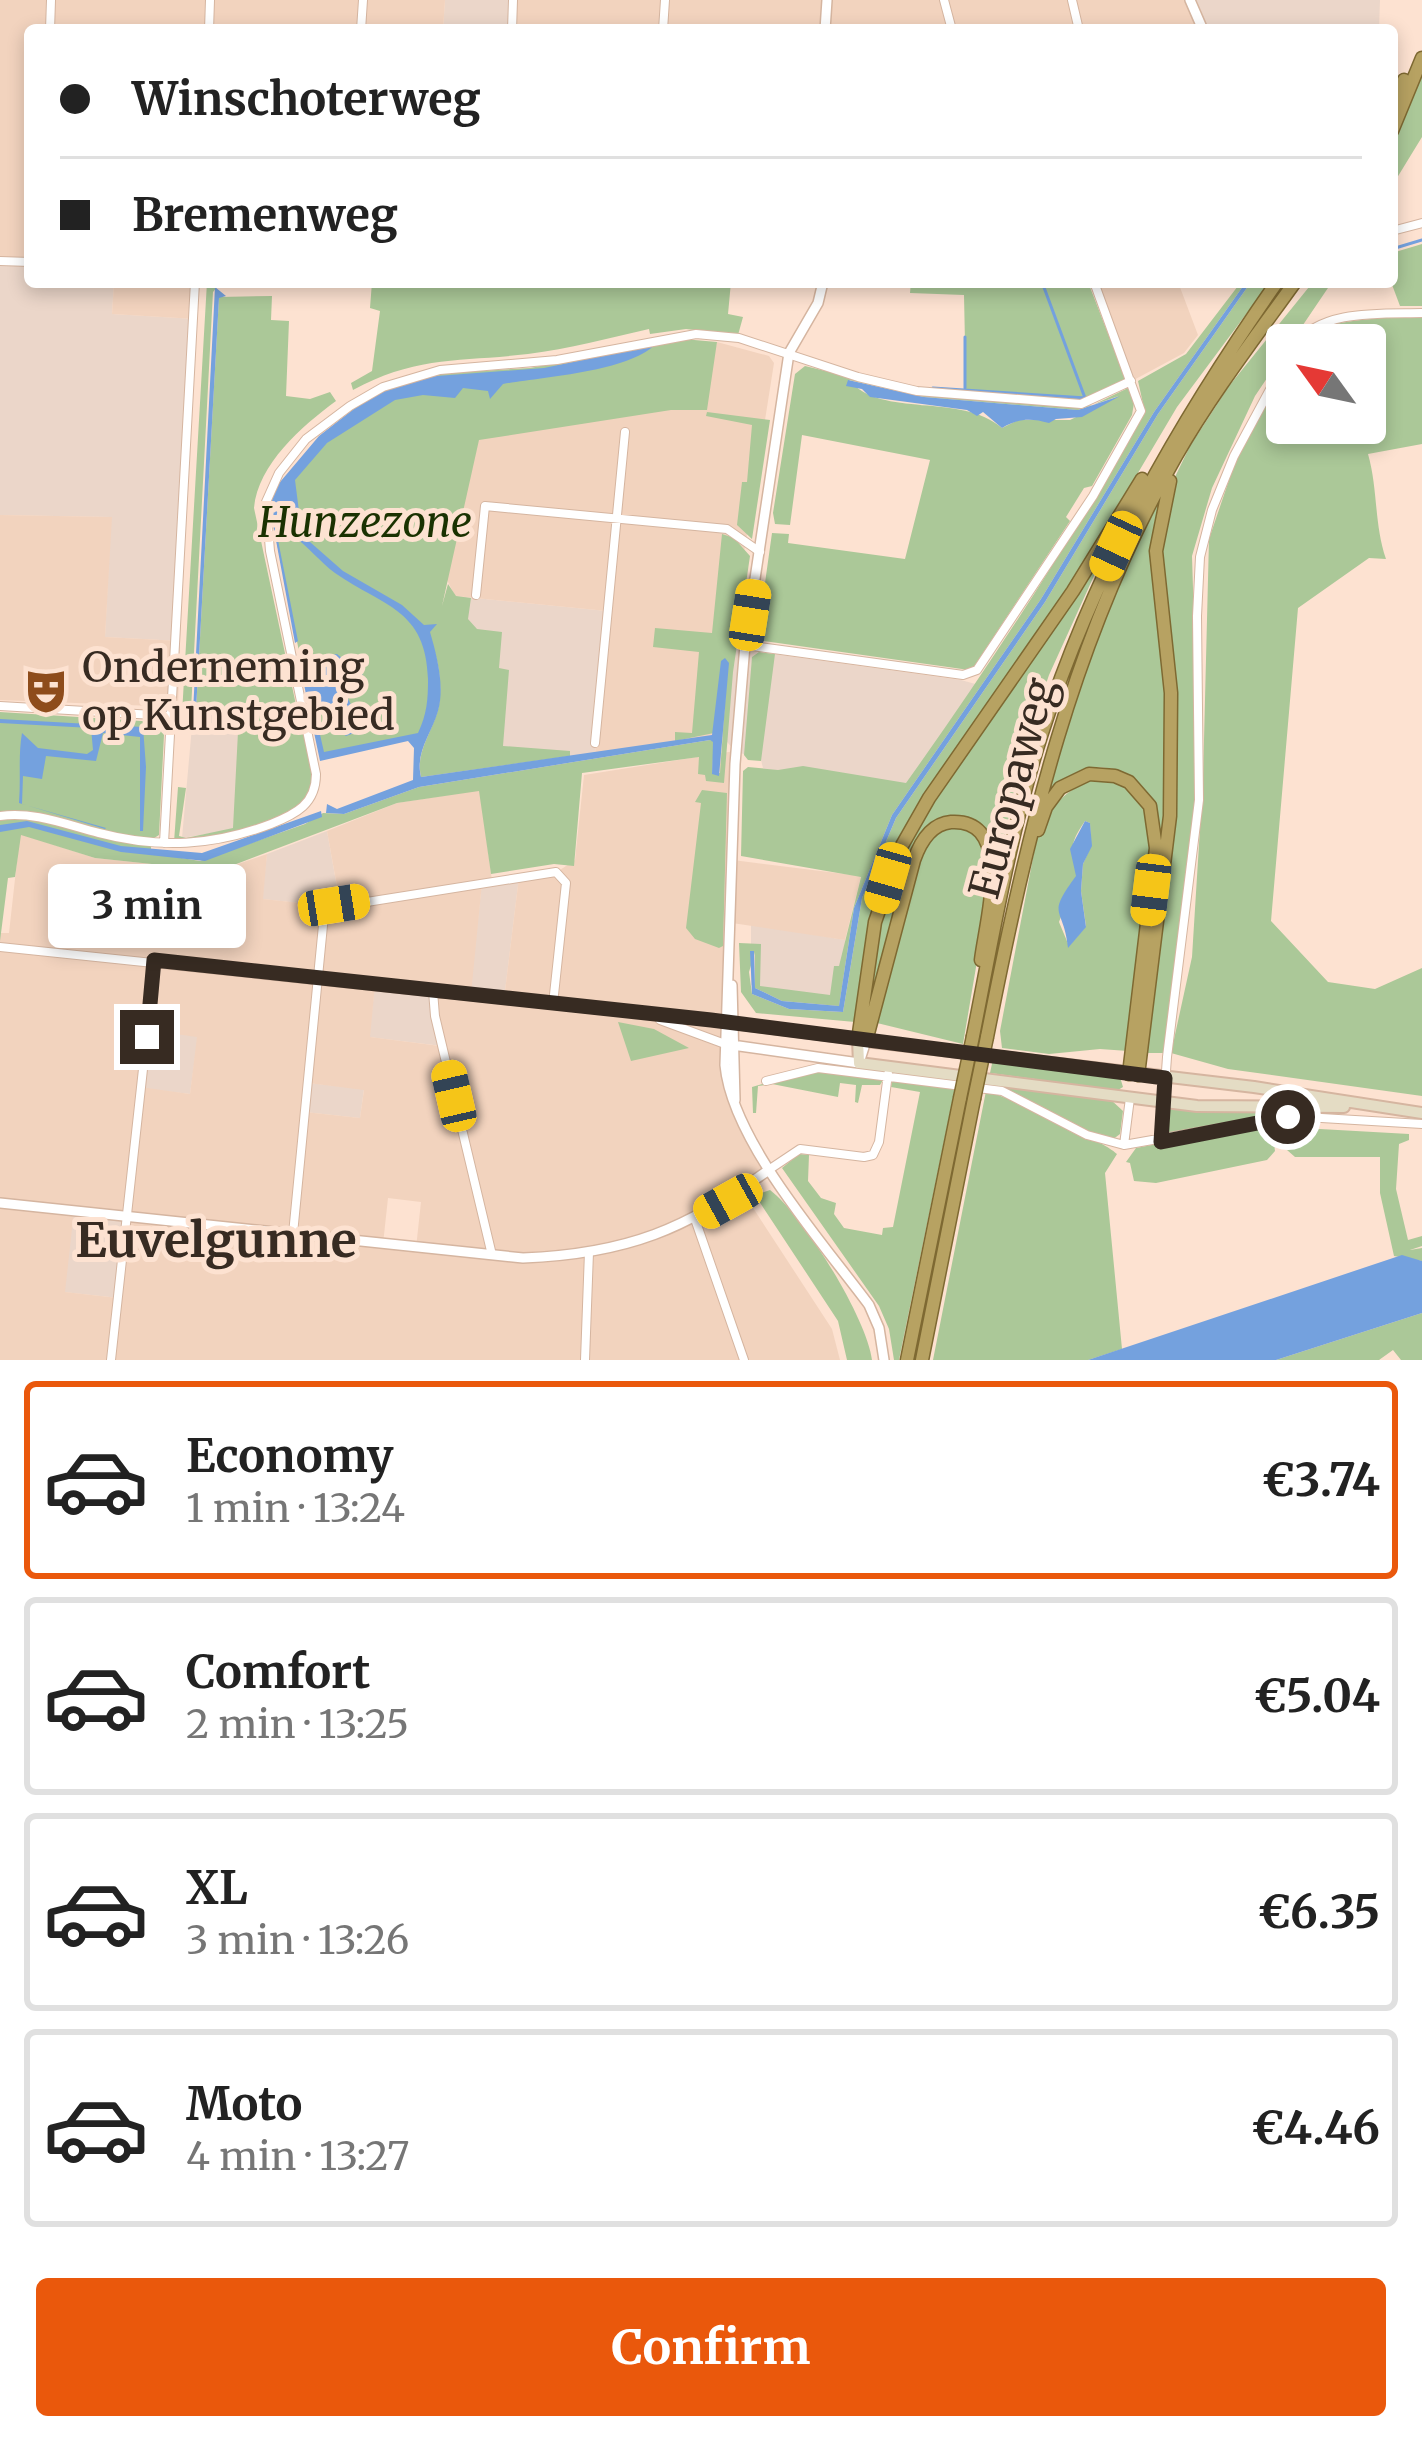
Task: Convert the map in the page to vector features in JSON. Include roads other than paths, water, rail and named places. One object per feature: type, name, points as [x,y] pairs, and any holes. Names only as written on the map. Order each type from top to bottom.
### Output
[{"type":"highway","points":[[1398,93],[1422,41]]},
{"type":"highway","points":[[1398,116],[1422,58]]},
{"type":"highway","name":"Europaweg","points":[[980,1037],[977,1014],[1022,804],[1049,713],[1102,575],[1179,431],[1273,288]]},
{"type":"highway","name":"Europaweg","points":[[907,1360],[980,1037],[1054,738],[1075,676],[1127,550],[1175,458],[1291,288]]},
{"type":"highway","points":[[862,1041],[875,922],[900,849],[929,798],[1073,591],[1148,470],[1179,431]]},
{"type":"highway","points":[[1133,1074],[1170,816],[1171,693],[1156,551],[1175,458]]},
{"type":"highway","points":[[1015,899],[1046,807],[1060,788],[1076,778],[1100,774],[1115,776],[1141,792],[1155,823],[1156,848],[1133,1074]]},
{"type":"highway","points":[[862,1041],[914,860],[928,833],[948,823],[979,831],[992,854],[977,1014]]},
{"type":"highway","name":"Europaweg","points":[[922,1360],[967,1098]]},
{"type":"main road","points":[[1365,1106],[1221,1107],[889,1071],[859,1063],[862,1041],[1254,1087],[1422,1113]]},
{"type":"main road","points":[[1130,1098],[1133,1074]]},
{"type":"street","points":[[164,843],[195,288]]},
{"type":"street","points":[[822,288],[818,303],[788,353],[745,646],[735,764],[729,1045],[736,1111],[770,1169],[868,1305],[879,1328],[884,1360]]},
{"type":"street","points":[[745,646],[963,675],[977,670],[1094,496],[1141,411],[1096,288]]},
{"type":"street","points":[[1320,324],[1422,313]]},
{"type":"street","points":[[0,816],[38,817],[105,835],[197,844],[237,837],[300,810],[314,794],[316,775],[265,508],[284,465],[326,422],[382,387],[425,373],[557,360],[676,335],[723,335],[903,389],[1076,404],[1095,401],[1131,381]]},
{"type":"street","points":[[1161,1142],[1199,800],[1200,556],[1212,510],[1266,392]]},
{"type":"street","points":[[595,743],[625,433]]},
{"type":"street","points":[[476,595],[485,506],[727,529],[760,552]]},
{"type":"street","points":[[0,706],[171,716]]},
{"type":"street","points":[[293,1234],[324,915],[331,906],[552,871],[566,884],[553,1004]]},
{"type":"street","points":[[0,946],[862,1041]]},
{"type":"street","points":[[111,1360],[154,960]]},
{"type":"street","points":[[433,991],[492,1256]]},
{"type":"street","points":[[635,1014],[729,1045],[859,1063]]},
{"type":"street","points":[[766,1081],[818,1068],[889,1071],[1009,1093],[1087,1136],[1124,1145],[1288,1117],[1422,1124]]},
{"type":"street","points":[[0,1203],[492,1256],[539,1258],[589,1252],[625,1245],[695,1219],[800,1149],[864,1157],[873,1154],[879,1142],[889,1071]]},
{"type":"street","points":[[1124,1145],[1130,1098]]},
{"type":"street","points":[[695,1219],[744,1360]]},
{"type":"street","points":[[585,1360],[589,1252]]},
{"type":"water","points":[[216,288],[226,296],[219,298],[193,712]]},
{"type":"water","points":[[1242,288],[1247,288],[1158,414],[1045,602],[896,818],[862,898],[843,1012],[789,1009],[752,994],[750,951],[754,951],[755,988],[782,1001],[839,1006],[854,908],[892,815],[1041,599],[1154,412]]},
{"type":"water","points":[[655,345],[624,362],[503,384],[490,399],[488,391],[463,388],[455,398],[423,395],[395,400],[327,443],[295,480],[302,535],[343,571],[402,605],[424,625],[437,624],[430,632],[440,701],[422,751],[421,777],[712,735],[725,658],[729,663],[719,776],[712,774],[710,740],[419,787],[344,814],[326,813],[327,804],[337,809],[413,780],[414,748],[408,741],[320,761],[298,656],[311,676],[320,658],[337,654],[363,675],[345,683],[358,720],[357,732],[346,736],[340,731],[340,722],[349,714],[346,711],[315,713],[324,752],[418,733],[427,700],[425,656],[420,638],[399,612],[335,573],[293,536],[278,540],[295,643],[270,508],[275,488],[319,436],[389,388],[423,377],[544,368]]},
{"type":"water","points":[[848,380],[924,397],[1078,410],[1120,396],[1082,417],[1049,423],[1025,420],[1002,428],[983,412],[977,416],[967,410],[870,397],[862,389],[846,386]]},
{"type":"water","points":[[0,719],[143,727],[143,831],[140,737],[103,733],[96,761],[46,756],[42,779],[23,776],[22,804],[22,733],[38,748],[87,754],[93,750],[91,728],[0,723]]},
{"type":"water","points":[[321,811],[322,817],[205,861],[121,852],[29,827],[0,832],[0,825],[27,821],[121,846],[202,853]]},
{"type":"water","points":[[1085,821],[1090,823],[1092,846],[1083,864],[1081,891],[1086,927],[1068,948],[1059,906],[1076,876],[1070,849]]},
{"type":"water","points":[[1402,1255],[1422,1261],[1422,1313],[1276,1360],[1088,1360]]},
{"type":"waterway","points":[[1398,247],[1422,240]]},
{"type":"waterway","points":[[1044,288],[1085,398]]},
{"type":"waterway","points":[[965,337],[965,388]]},
{"type":"waterway","points":[[933,388],[1086,398]]},
{"type":"place","name":"Onderneming op Kunstgebied","points":[[46,691]]},
{"type":"district","name":"Euvelgunne","points":[[216,1240]]},
{"type":"park label","name":"Hunzezone","points":[[365,522]]}]
